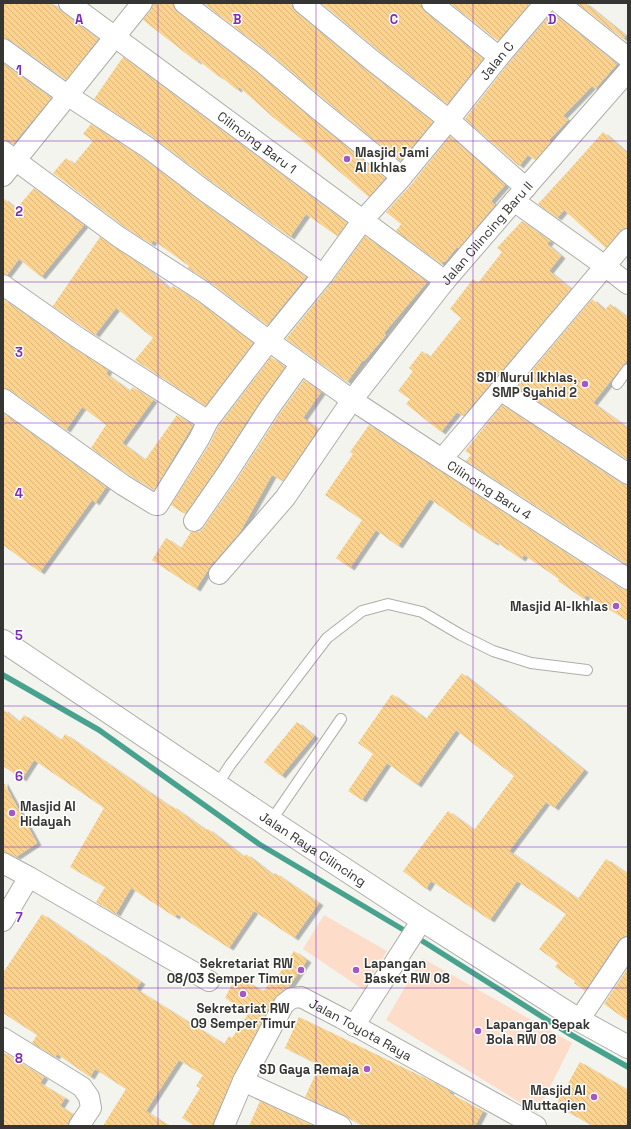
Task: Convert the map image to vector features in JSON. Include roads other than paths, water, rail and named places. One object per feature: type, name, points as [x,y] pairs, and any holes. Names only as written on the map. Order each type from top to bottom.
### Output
[{"type":"street","name":"Cilincing Baru 1","points":[[69,3],[445,281]]},
{"type":"street","points":[[3,176],[10,155],[67,96],[142,3]]},
{"type":"street","points":[[184,3],[262,62],[318,110],[402,177]]},
{"type":"street","points":[[304,3],[373,61],[449,120],[520,194],[628,284]]},
{"type":"street","points":[[432,3],[499,57]]},
{"type":"street","name":"Jalan C","points":[[3,399],[124,485],[156,505],[158,504],[199,439],[208,421],[269,341],[323,275],[364,220],[402,177],[499,57],[545,3]]},
{"type":"street","points":[[559,3],[628,58]]},
{"type":"street","points":[[3,49],[67,96],[147,147],[323,275]]},
{"type":"street","name":"Jalan Cilincing Baru II","points":[[219,574],[285,498],[352,400],[445,281],[628,71]]},
{"type":"street","name":"Cilincing Baru 4","points":[[10,155],[119,237],[204,292],[269,341],[352,400],[628,579]]},
{"type":"street","points":[[442,459],[628,239]]},
{"type":"street","points":[[3,285],[77,337],[208,421]]},
{"type":"street","points":[[194,521],[268,410],[301,364]]},
{"type":"street","points":[[500,390],[628,474]]},
{"type":"street","name":"Jalan Raya Cilincing","points":[[3,641],[271,821],[418,925],[579,1020],[628,1047]]},
{"type":"street","points":[[3,863],[29,876],[209,981]]},
{"type":"street","points":[[3,921],[29,876]]},
{"type":"street","points":[[354,1026],[418,925]]},
{"type":"street","points":[[579,1020],[628,947]]},
{"type":"street","name":"Jalan Toyota Raya","points":[[224,1126],[243,1081],[284,1004],[292,998],[301,997],[536,1126]]},
{"type":"street","points":[[3,1038],[82,1087],[89,1097],[91,1108],[79,1126]]},
{"type":"street","points":[[243,1081],[341,1126]]},
{"type":"lane","points":[[617,384],[628,369]]},
{"type":"lane","points":[[217,785],[230,765],[327,638],[362,611],[388,604],[422,612],[461,636],[494,650],[531,663],[587,670]]},
{"type":"lane","points":[[271,821],[341,719]]},
{"type":"waterway","points":[[3,675],[99,730],[259,844],[424,942],[568,1033],[628,1067]]},
{"type":"place","name":"Masjid Jami Al Ikhlas","points":[[347,159]]},
{"type":"place","name":"SDI Nurul Ikhlas, SMP Syahid 2","points":[[585,384]]},
{"type":"place","name":"Masjid Al-Ikhlas","points":[[616,606]]},
{"type":"place","name":"Masjid Al Hidayah","points":[[12,813]]},
{"type":"place","name":"Sekretariat RW 08/03 Semper Timur","points":[[301,970]]},
{"type":"place","name":"Lapangan Basket RW 08","points":[[356,970]]},
{"type":"place","name":"Sekretariat RW 09 Semper Timur","points":[[243,994]]},
{"type":"place","name":"Lapangan Sepak Bola RW 08","points":[[478,1031]]},
{"type":"place","name":"SD Gaya Remaja","points":[[367,1069]]},
{"type":"place","name":"Masjid Al Muttaqien","points":[[594,1097]]}]
